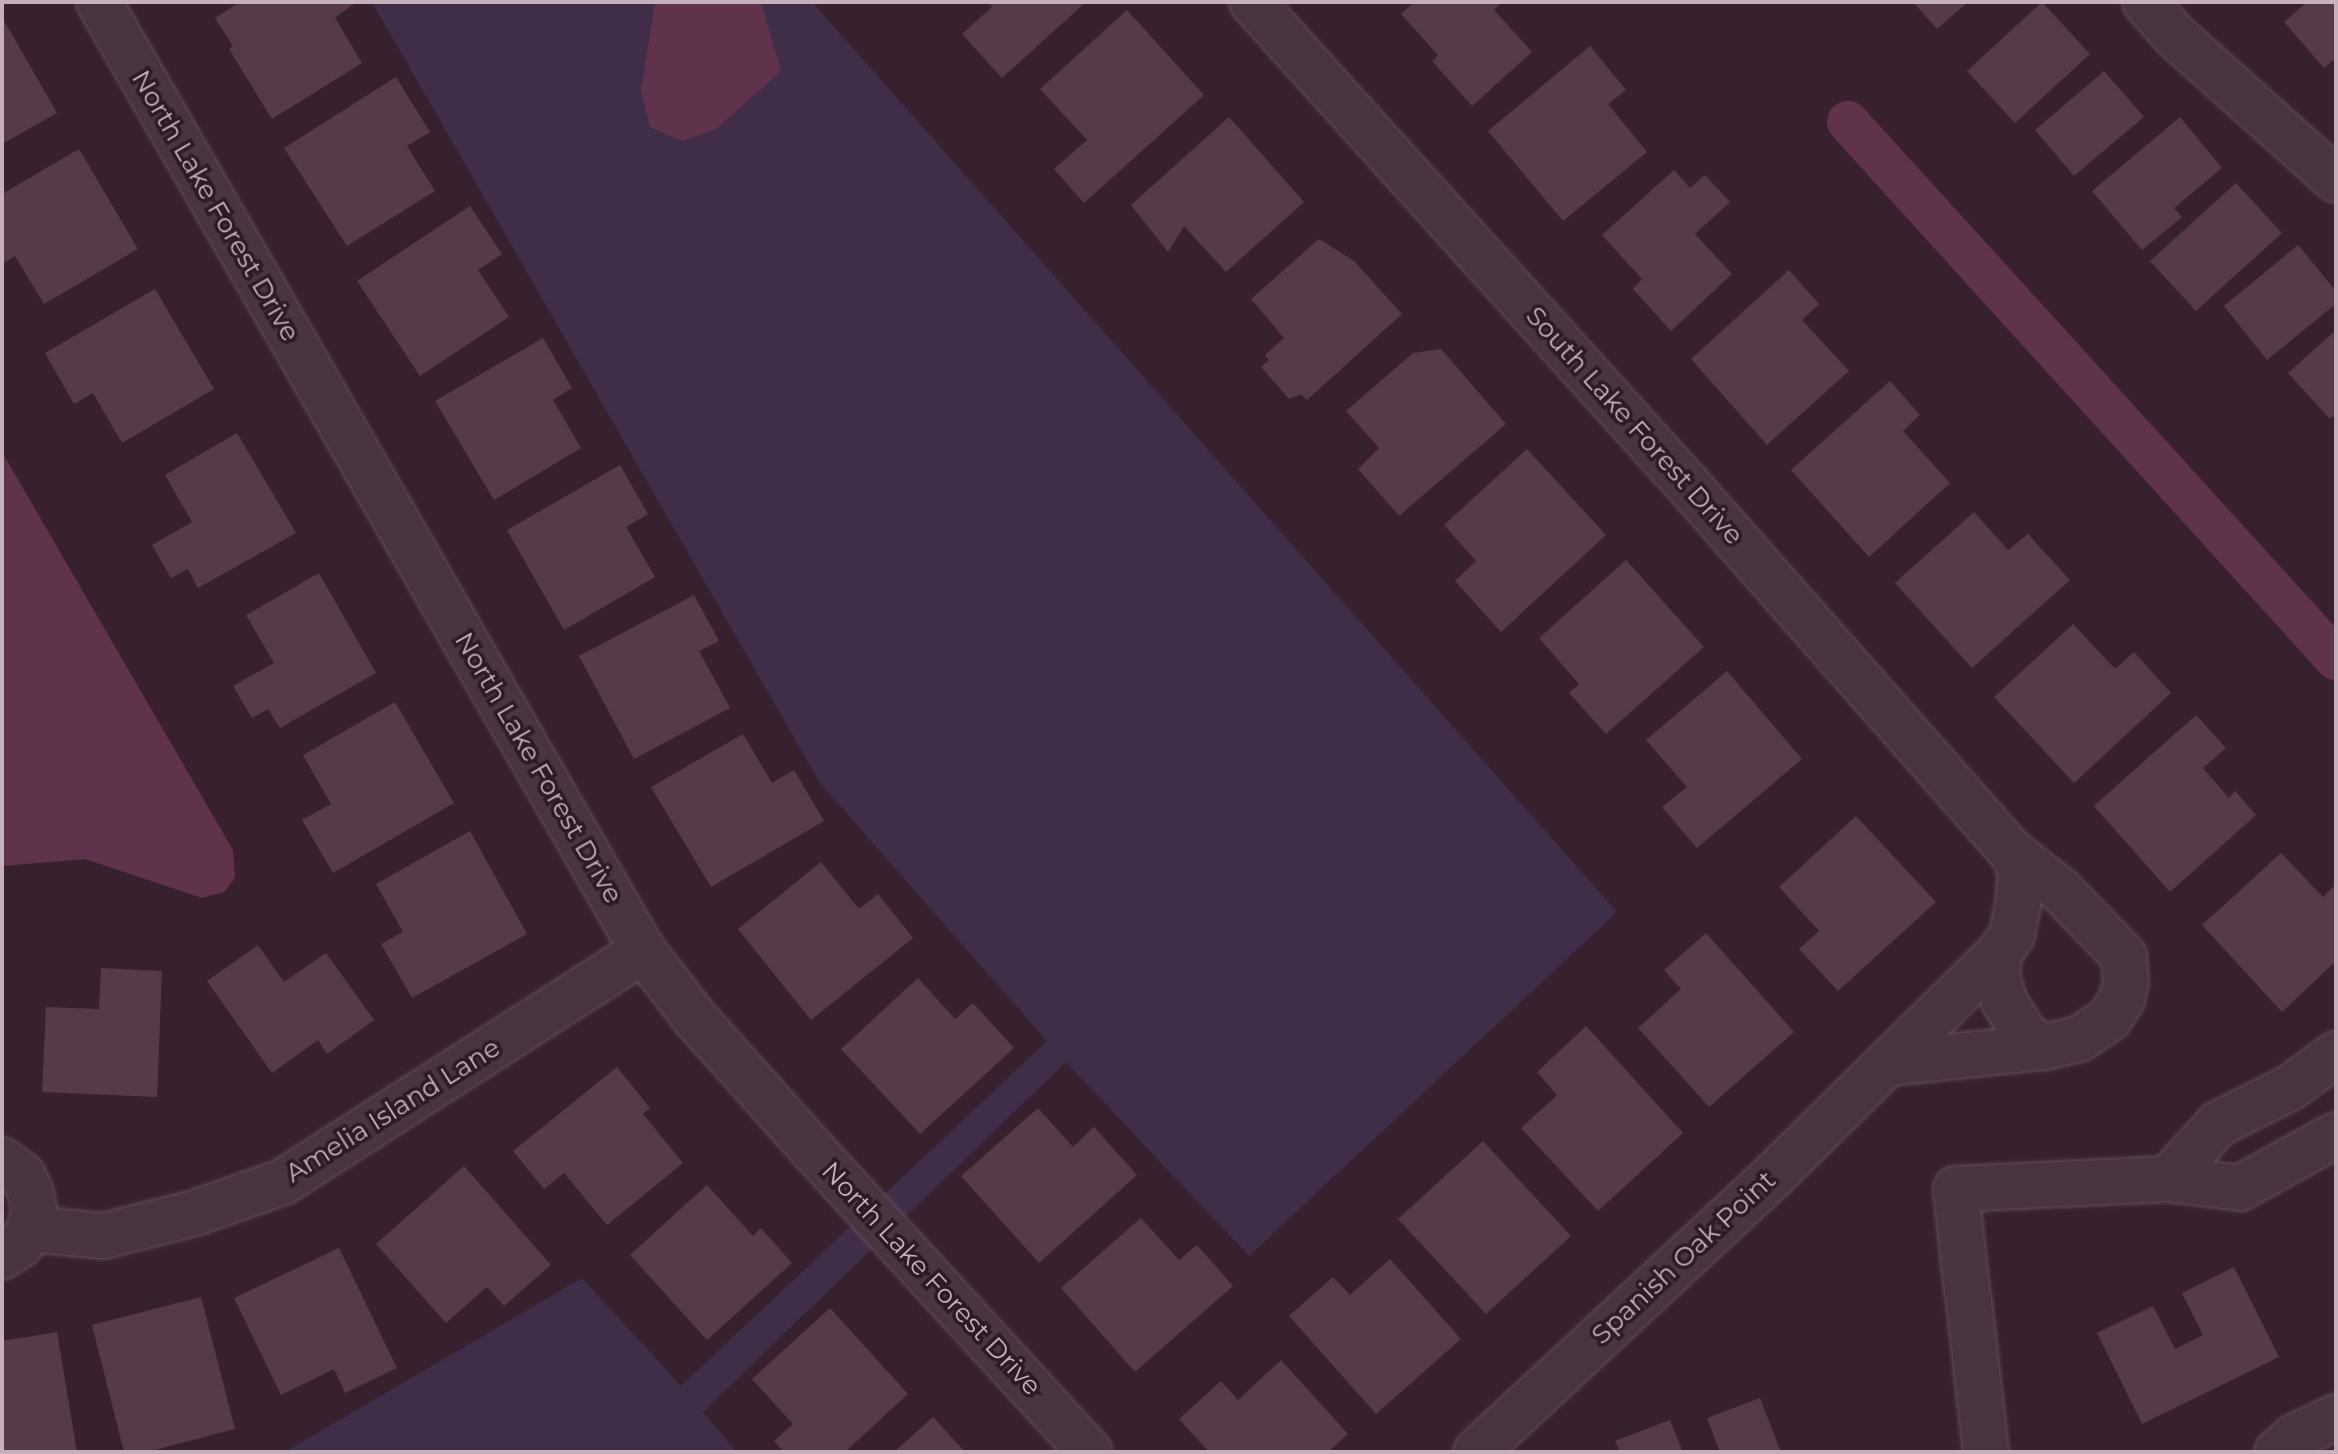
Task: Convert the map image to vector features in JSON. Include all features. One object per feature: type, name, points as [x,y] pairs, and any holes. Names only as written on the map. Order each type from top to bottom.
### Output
[{"type":"street","name":"North Lake Forest Drive","points":[[99,2],[643,951],[694,1017],[1090,1452]]},
{"type":"street","name":"South Lake Forest Drive","points":[[1252,2],[1688,485],[2013,853]]},
{"type":"street","points":[[2145,2],[2174,35],[2336,180]]},
{"type":"street","name":"Spanish Oak Point","points":[[1476,1452],[1890,1063],[1999,953],[2012,935],[2018,904],[2021,872],[2013,853]]},
{"type":"street","points":[[1890,1063],[2043,1047],[2079,1039],[2109,1019],[2122,999],[2126,982],[2124,956],[2060,890],[2013,853]]},
{"type":"street","name":"Amelia Island Lane","points":[[16,1243],[103,1236],[195,1213],[283,1182],[643,951]]},
{"type":"street","name":"Spanish Oak Point","points":[[1999,953],[1997,976],[2004,1001],[2025,1035],[2043,1047]]},
{"type":"street","points":[[2168,1179],[2218,1124],[2290,1088],[2336,1054]]},
{"type":"street","points":[[1986,1452],[1956,1189],[2168,1179],[2240,1188],[2336,1135]]},
{"type":"street","name":"Amelia Island Lane","points":[[2,1160],[23,1176],[31,1193],[34,1211],[16,1243]]},
{"type":"street","points":[[2277,1452],[2294,1437],[2336,1417]]},
{"type":"shaded area","points":[[372,2],[812,2],[1617,912],[1249,1256],[1066,1062],[703,1412],[737,1452],[285,1452],[582,1278],[681,1386],[1047,1041],[820,783]]},
{"type":"shaded area","points":[[655,2],[761,2],[781,71],[716,129],[682,141],[650,127],[641,91]]},
{"type":"shaded area","points":[[2,452],[233,850],[235,878],[224,892],[202,898],[85,859],[2,866]]},
{"type":"building","points":[[240,2],[356,2],[335,18],[362,63],[272,119],[229,49],[233,46],[215,18]]},
{"type":"building","points":[[988,2],[1086,2],[1002,78],[962,34],[992,7]]},
{"type":"building","points":[[1414,2],[1502,2],[1494,10],[1532,52],[1472,106],[1432,61],[1438,55],[1401,14]]},
{"type":"building","points":[[1913,2],[1968,2],[1937,29]]},
{"type":"building","points":[[2042,2],[2090,54],[2015,123],[1967,71]]},
{"type":"building","points":[[2307,2],[2336,2],[2336,58],[2324,68],[2284,22]]},
{"type":"building","points":[[1127,10],[1204,95],[1084,203],[1054,169],[1087,140],[1040,89]]},
{"type":"building","points":[[2,17],[57,113],[2,144]]},
{"type":"building","points":[[1590,46],[1626,90],[1608,104],[1647,152],[1563,221],[1488,131]]},
{"type":"building","points":[[2104,71],[2144,117],[2074,176],[2035,130]]},
{"type":"building","points":[[396,77],[430,132],[407,146],[435,191],[347,246],[284,148]]},
{"type":"building","points":[[1229,117],[1304,202],[1226,272],[1184,226],[1168,252],[1131,205]]},
{"type":"building","points":[[2180,117],[2222,168],[2174,208],[2182,217],[2142,250],[2092,191]]},
{"type":"building","points":[[79,149],[138,249],[44,304],[15,256],[2,264],[2,194]]},
{"type":"building","points":[[1674,170],[1690,188],[1705,175],[1730,202],[1695,234],[1732,274],[1671,331],[1633,289],[1642,279],[1602,235]]},
{"type":"building","points":[[2236,183],[2282,233],[2196,311],[2150,261]]},
{"type":"building","points":[[470,206],[502,254],[478,270],[509,317],[420,376],[357,281]]},
{"type":"building","points":[[1319,239],[1354,261],[1402,314],[1307,400],[1301,394],[1289,399],[1261,367],[1269,360],[1265,355],[1284,338],[1251,299]]},
{"type":"building","points":[[2298,245],[2336,291],[2336,304],[2267,360],[2224,306]]},
{"type":"building","points":[[1789,270],[1819,304],[1802,320],[1849,371],[1767,445],[1691,359]]},
{"type":"building","points":[[155,289],[214,389],[122,443],[93,393],[74,404],[45,353]]},
{"type":"building","points":[[2336,330],[2336,414],[2330,419],[2288,373]]},
{"type":"building","points":[[543,338],[572,388],[553,400],[581,448],[494,500],[435,401]]},
{"type":"building","points":[[1441,349],[1506,424],[1399,516],[1358,469],[1379,448],[1346,411],[1413,353]]},
{"type":"building","points":[[1890,381],[1920,415],[1903,431],[1950,483],[1869,557],[1791,470]]},
{"type":"building","points":[[237,433],[296,533],[198,588],[188,569],[171,578],[152,545],[192,522],[165,475]]},
{"type":"building","points":[[1527,449],[1606,535],[1501,632],[1455,581],[1476,561],[1444,525]]},
{"type":"building","points":[[620,465],[648,514],[626,527],[655,577],[564,630],[507,530]]},
{"type":"building","points":[[1974,512],[2008,550],[2028,534],[2070,580],[1972,668],[1895,583]]},
{"type":"building","points":[[1626,560],[1704,647],[1606,734],[1569,693],[1579,684],[1539,638]]},
{"type":"building","points":[[319,573],[376,673],[280,728],[268,709],[252,718],[233,686],[274,663],[246,615]]},
{"type":"building","points":[[694,595],[719,641],[699,651],[730,708],[634,759],[579,656]]},
{"type":"building","points":[[2073,624],[2115,669],[2134,652],[2171,693],[2074,783],[1994,697]]},
{"type":"building","points":[[1727,671],[1802,759],[1697,848],[1662,807],[1687,787],[1646,740]]},
{"type":"building","points":[[395,702],[454,803],[333,873],[302,820],[331,804],[303,755]]},
{"type":"building","points":[[2196,715],[2226,748],[2203,768],[2229,798],[2235,791],[2256,815],[2170,892],[2094,806]]},
{"type":"building","points":[[743,734],[772,783],[794,770],[824,821],[711,887],[651,787]]},
{"type":"building","points":[[1856,816],[1936,902],[1838,991],[1799,949],[1819,931],[1779,887]]},
{"type":"building","points":[[470,831],[527,934],[412,998],[381,944],[403,932],[376,884]]},
{"type":"building","points":[[2281,853],[2323,897],[2336,884],[2336,961],[2282,1012],[2202,925]]},
{"type":"building","points":[[821,862],[859,909],[878,894],[913,938],[811,1020],[738,929]]},
{"type":"building","points":[[1706,933],[1794,1032],[1709,1107],[1638,1028],[1681,989],[1664,970]]},
{"type":"building","points":[[258,945],[284,982],[326,953],[374,1020],[327,1054],[318,1040],[272,1073],[207,981]]},
{"type":"building","points":[[101,968],[162,971],[157,1097],[42,1092],[46,1007],[99,1009]]},
{"type":"building","points":[[918,978],[955,1019],[973,1003],[1014,1048],[920,1134],[841,1049]]},
{"type":"building","points":[[1586,1026],[1683,1133],[1598,1211],[1521,1128],[1557,1095],[1537,1072]]},
{"type":"building","points":[[617,1067],[650,1108],[643,1114],[683,1163],[607,1225],[564,1173],[544,1189],[513,1151]]},
{"type":"building","points":[[1038,1108],[1073,1147],[1094,1127],[1137,1175],[1039,1263],[961,1176]]},
{"type":"building","points":[[1483,1141],[1571,1236],[1486,1314],[1398,1219]]},
{"type":"building","points":[[464,1166],[551,1265],[504,1306],[487,1287],[446,1323],[376,1244]]},
{"type":"building","points":[[707,1185],[753,1236],[761,1228],[792,1263],[707,1340],[630,1255]]},
{"type":"building","points":[[1141,1218],[1179,1260],[1197,1245],[1233,1286],[1135,1372],[1061,1288]]},
{"type":"building","points":[[339,1248],[397,1368],[345,1393],[334,1369],[281,1395],[234,1298]]},
{"type":"building","points":[[1390,1259],[1461,1339],[1376,1414],[1289,1316],[1333,1277],[1350,1295]]},
{"type":"building","points":[[2234,1267],[2279,1357],[2142,1424],[2097,1333],[2153,1306],[2175,1349],[2203,1335],[2182,1293]]},
{"type":"building","points":[[201,1297],[235,1429],[147,1452],[124,1452],[92,1325]]},
{"type":"building","points":[[830,1308],[908,1394],[845,1452],[784,1452],[774,1441],[793,1424],[752,1379]]},
{"type":"building","points":[[57,1332],[77,1452],[2,1452],[2,1341]]},
{"type":"building","points":[[1281,1360],[1348,1434],[1328,1452],[1209,1452],[1179,1419],[1221,1381],[1238,1400]]},
{"type":"building","points":[[1760,1398],[1781,1452],[1720,1452],[1707,1418]]},
{"type":"building","points":[[933,1417],[965,1452],[894,1452]]},
{"type":"building","points":[[1670,1420],[1683,1452],[1620,1452],[1615,1441]]},
{"type":"waterway","points":[[1848,122],[2336,659]]}]
